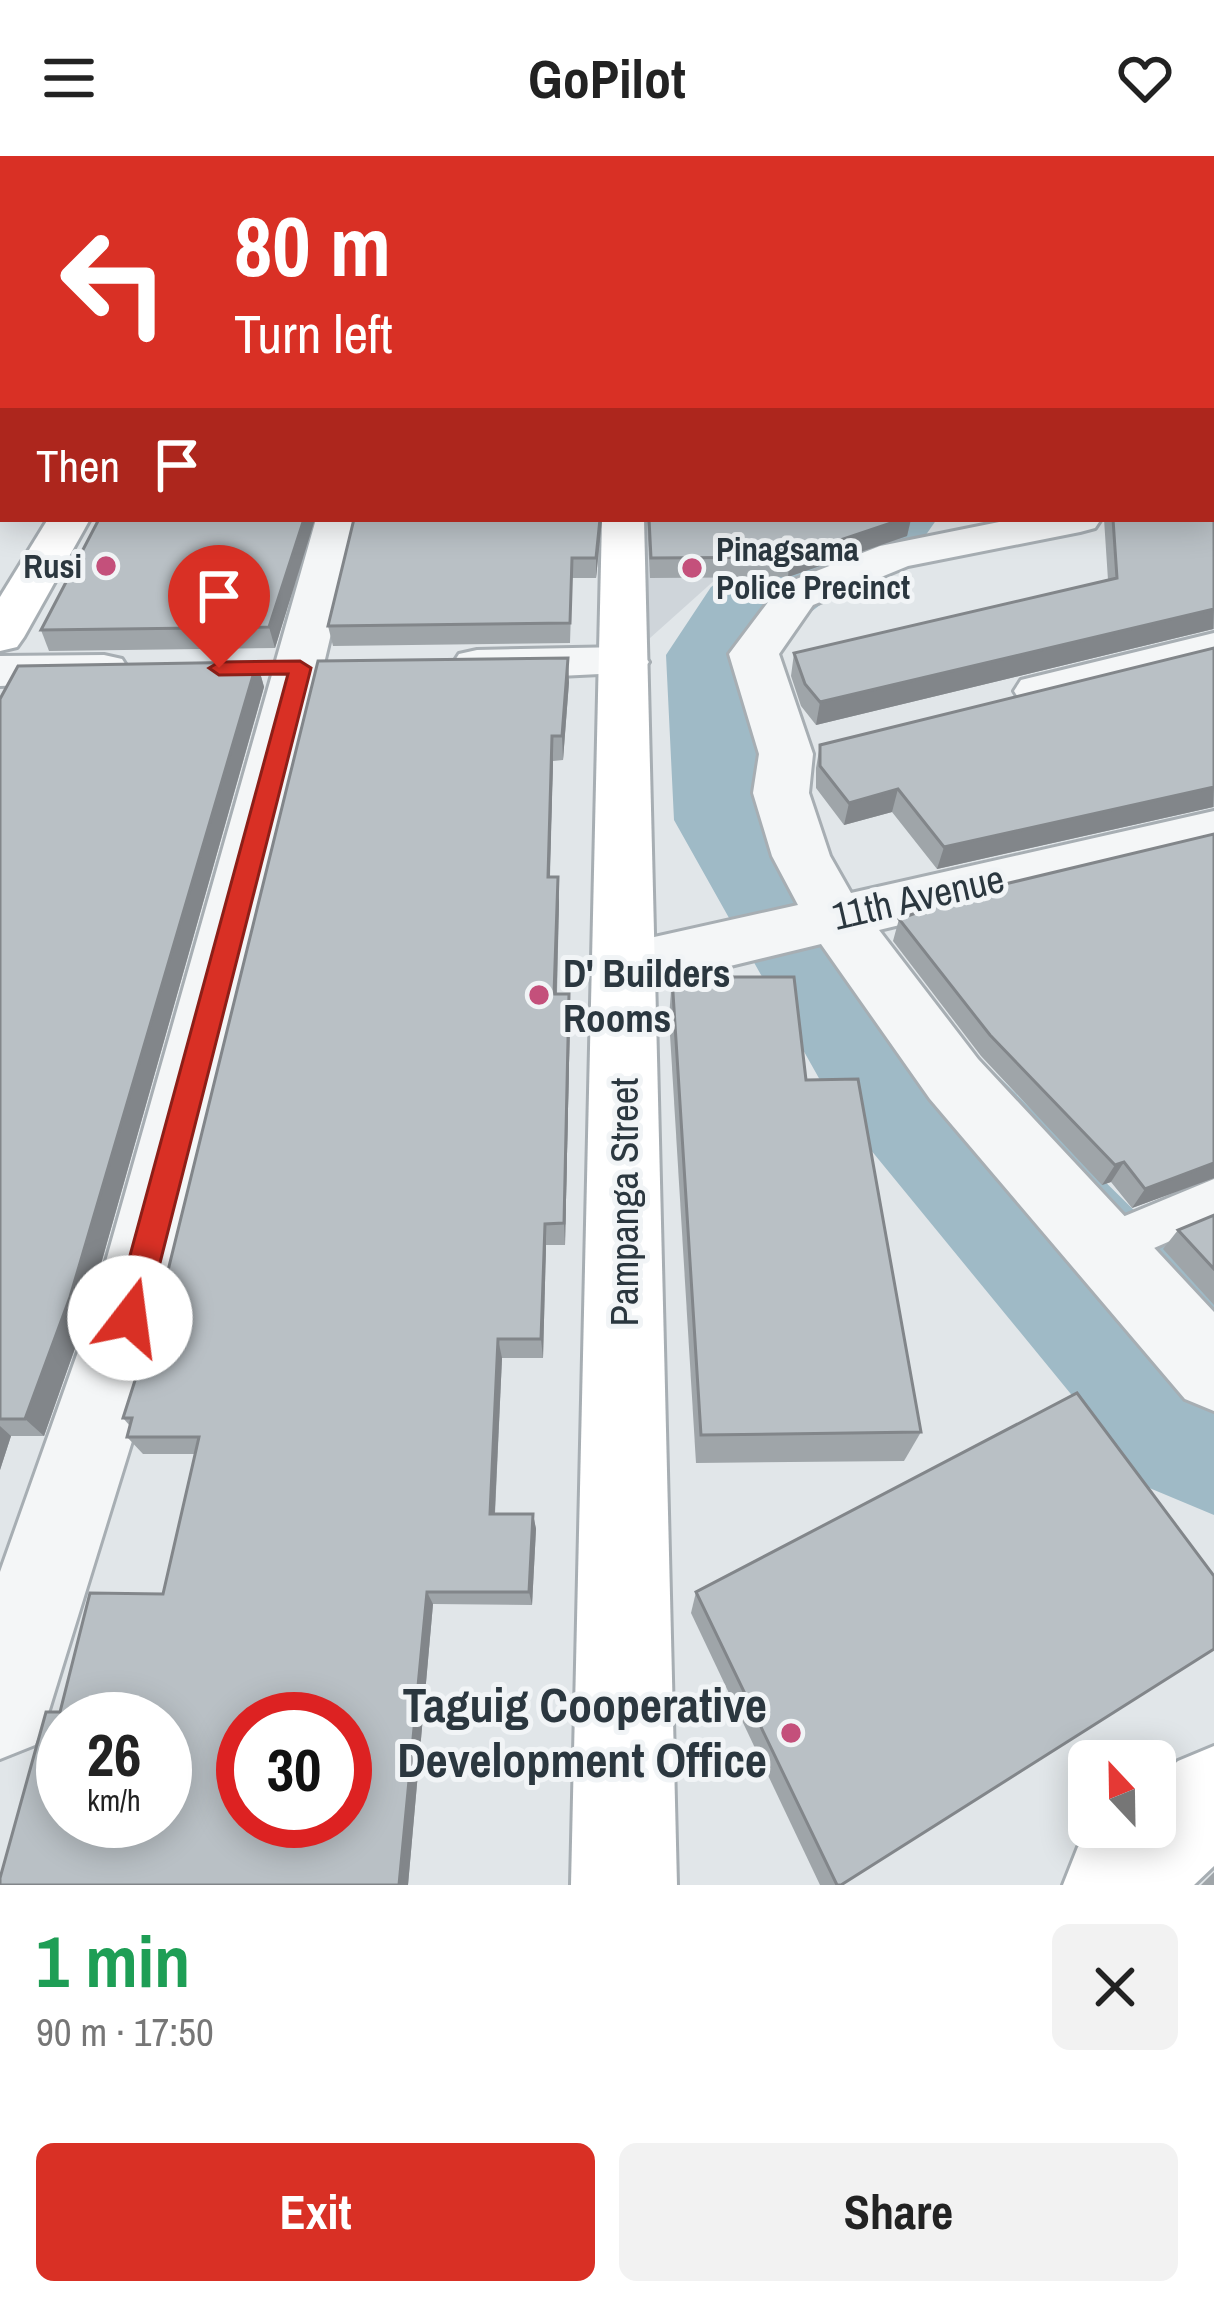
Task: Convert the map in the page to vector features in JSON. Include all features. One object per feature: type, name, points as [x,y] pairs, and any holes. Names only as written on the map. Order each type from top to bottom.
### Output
[{"type":"street","points":[[0,637],[67,522]]},
{"type":"street","points":[[0,1710],[130,1318],[336,522]]},
{"type":"street","name":"Pampanga Street","points":[[623,522],[624,1885]]},
{"type":"street","points":[[1056,522],[896,555],[797,595],[754,654],[808,749],[781,793],[801,856],[834,916],[954,1079],[1214,1372]]},
{"type":"street","points":[[988,704],[1214,648]]},
{"type":"street","points":[[439,665],[624,662]]},
{"type":"street","points":[[0,671],[145,669]]},
{"type":"street","name":"11th Avenue","points":[[623,968],[1214,830]]},
{"type":"street","points":[[1116,1885],[1214,1797]]},
{"type":"lane","points":[[1101,1250],[1214,1200]]},
{"type":"shaded area","points":[[646,522],[780,522],[640,647]]},
{"type":"building","points":[[97,522],[303,522],[269,627],[41,630]]},
{"type":"building","points":[[353,522],[600,522],[596,558],[572,558],[570,623],[328,626]]},
{"type":"building","points":[[649,522],[894,522],[790,557],[651,558]]},
{"type":"building","points":[[1113,522],[1214,522],[1214,609],[820,702],[805,684],[794,653],[1117,578]]},
{"type":"building","points":[[1214,648],[1214,787],[944,847],[898,789],[849,803],[820,766],[820,745]]},
{"type":"building","points":[[568,658],[562,736],[552,736],[548,877],[558,877],[554,994],[569,994],[564,1223],[545,1224],[541,1339],[498,1339],[490,1514],[533,1514],[529,1592],[427,1592],[399,1885],[0,1885],[36,1748],[36,1848],[192,1848],[192,1692],[65,1692],[90,1593],[163,1594],[199,1437],[127,1437],[132,1418],[123,1418],[161,1299],[318,661]]},
{"type":"building","points":[[257,662],[70,1297],[25,1419],[0,1419],[0,699],[18,666]]},
{"type":"building","points":[[1214,834],[1214,1163],[1145,1189],[1124,1162],[1115,1165],[990,1035],[899,919],[980,890]]},
{"type":"building","points":[[672,977],[794,977],[806,1080],[858,1079],[921,1432],[701,1435]]},
{"type":"building","points":[[1214,1215],[1214,1269],[1178,1230]]},
{"type":"building","points":[[1077,1393],[1214,1576],[1214,1649],[837,1885],[696,1592]]},
{"type":"waterway","points":[[803,924],[737,820],[721,655],[748,609],[856,532],[881,522]]},
{"type":"waterway","points":[[812,935],[887,1062],[1214,1421]]},
{"type":"place","name":"Rusi","points":[[106,566]]},
{"type":"place","name":"Pinagsama Police Precinct","points":[[692,568]]},
{"type":"place","name":"D' Builders Rooms","points":[[539,995]]},
{"type":"place","name":"Taguig Cooperative Development Office","points":[[791,1733]]},
{"type":"route","points":[[130,1318],[300,668],[219,668]]}]
